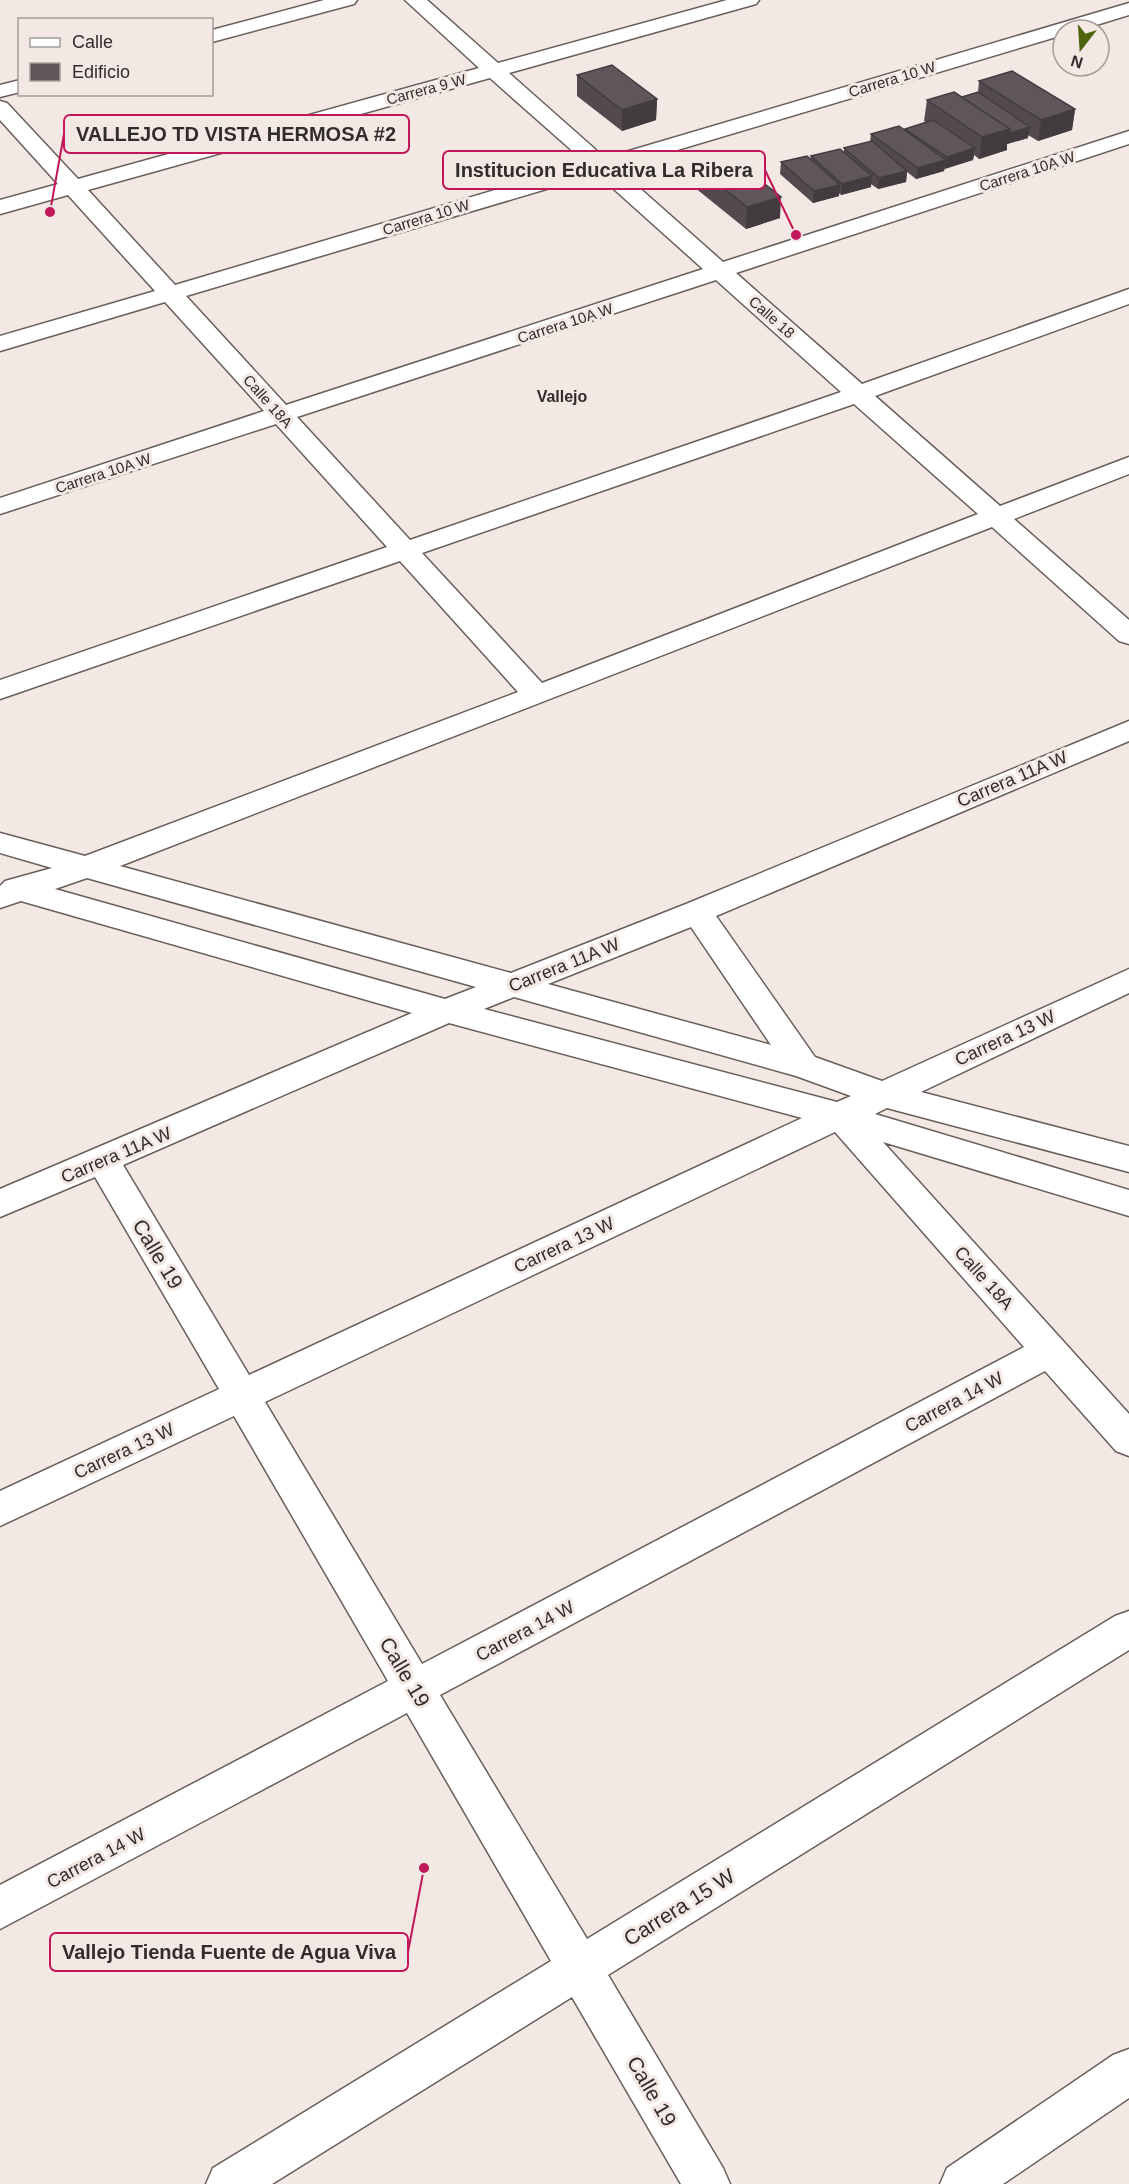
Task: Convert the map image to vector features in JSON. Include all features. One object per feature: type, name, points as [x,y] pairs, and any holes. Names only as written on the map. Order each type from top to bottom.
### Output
[{"type":"street","points":[[213,36],[347,0]]},
{"type":"street","name":"Calle 18","points":[[415,0],[1129,635]]},
{"type":"street","name":"Carrera 9 W","points":[[0,207],[749,0]]},
{"type":"street","name":"Carrera 10 W","points":[[0,344],[1129,9]]},
{"type":"street","points":[[0,91],[18,86]]},
{"type":"street","name":"Calle 18A","points":[[0,106],[537,695]]},
{"type":"street","name":"Carrera 10A W","points":[[0,506],[1129,137]]},
{"type":"street","points":[[0,690],[858,394],[1129,296]]},
{"type":"street","points":[[6,890],[86,867],[1129,465]]},
{"type":"street","name":"Carrera 11A W","points":[[0,1204],[447,1011],[697,912],[1129,729]]},
{"type":"street","points":[[0,843],[803,1066],[885,1095],[1129,1159]]},
{"type":"street","points":[[6,890],[840,1116],[1129,1203]]},
{"type":"street","points":[[697,912],[803,1066]]},
{"type":"street","name":"Carrera 13 W","points":[[0,1509],[1129,980]]},
{"type":"street","name":"Calle 18A","points":[[840,1116],[1129,1440]]},
{"type":"street","name":"Calle 19","points":[[103,1161],[707,2184]]},
{"type":"street","name":"Carrera 14 W","points":[[0,1908],[415,1690],[1050,1351]]},
{"type":"street","name":"Carrera 15 W","points":[[229,2184],[1129,1629]]},
{"type":"street","points":[[963,2184],[1129,2071]]},
{"type":"building","points":[[612,65],[657,99],[622,110],[577,75]]},
{"type":"building","points":[[1012,71],[1075,109],[1041,120],[979,81]]},
{"type":"building","points":[[954,92],[1010,129],[982,137],[927,100]]},
{"type":"building","points":[[978,92],[1030,127],[1009,133],[1010,129],[962,97]]},
{"type":"building","points":[[933,120],[975,148],[947,157],[905,129]]},
{"type":"building","points":[[899,126],[946,160],[918,168],[871,134]]},
{"type":"building","points":[[872,141],[907,171],[879,178],[844,148]]},
{"type":"building","points":[[840,149],[872,176],[842,184],[811,156]]},
{"type":"building","points":[[729,155],[781,197],[747,207],[695,165]]},
{"type":"building","points":[[807,156],[840,185],[814,191],[781,162]]},
{"type":"place","name":"VALLEJO TD VISTA HERMOSA #2","points":[[50,212]]},
{"type":"place","name":"Institucion Educativa La Ribera","points":[[796,235]]},
{"type":"place","name":"Vallejo Tienda Fuente de Agua Viva","points":[[424,1868]]},
{"type":"district","name":"Vallejo","points":[[562,396]]}]
